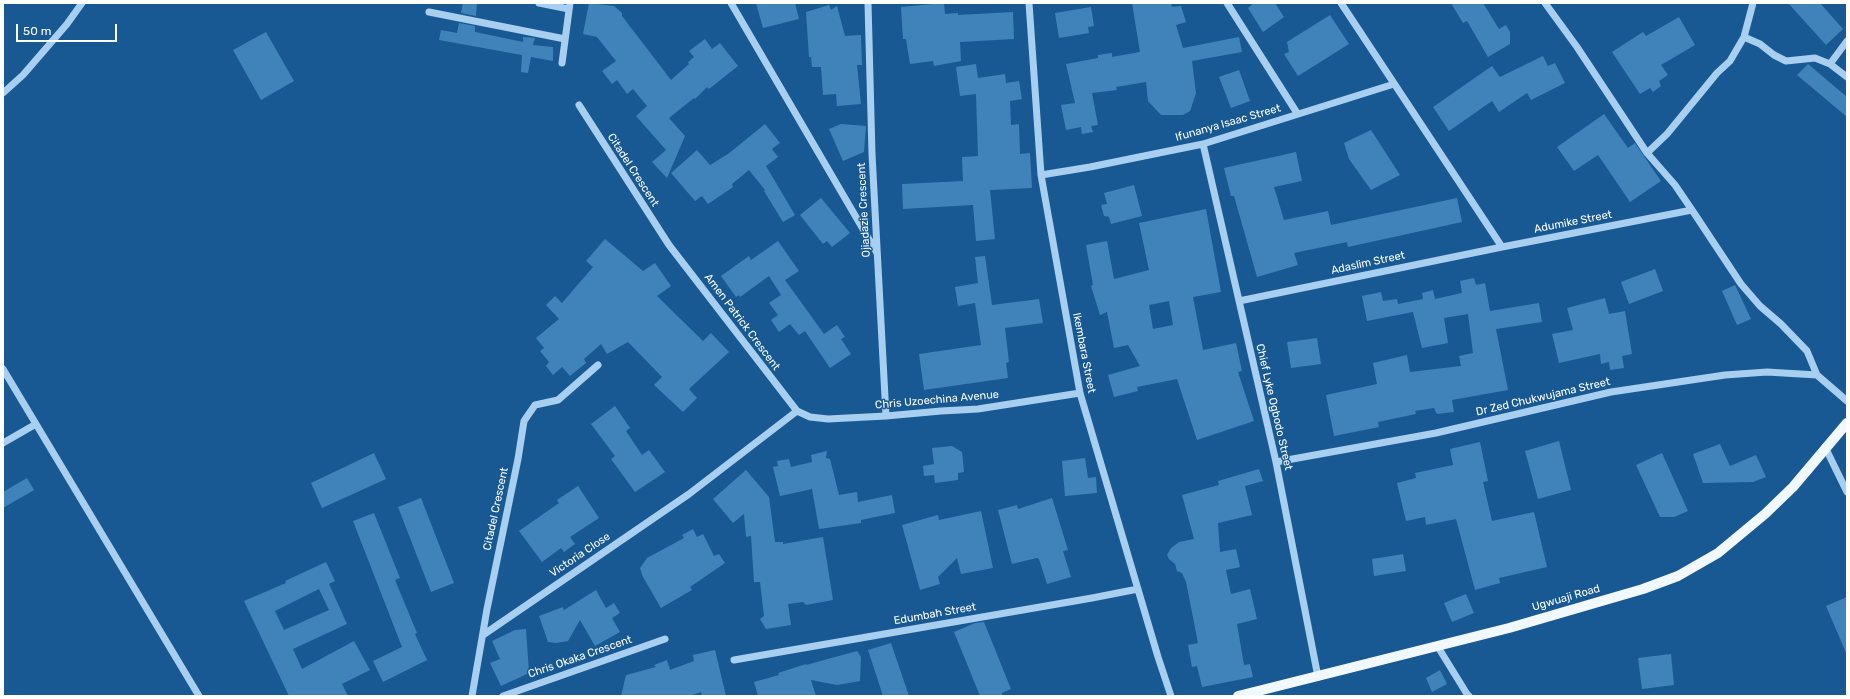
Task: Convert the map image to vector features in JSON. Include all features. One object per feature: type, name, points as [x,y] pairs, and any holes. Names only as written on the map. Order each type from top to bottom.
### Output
[{"type":"main road","name":"Ugwuaji Road","points":[[1238,696],[1438,647],[1643,589],[1678,576],[1718,553],[1765,514],[1793,487],[1847,423]]},
{"type":"street","points":[[3,93],[23,75],[67,24],[82,3]]},
{"type":"street","points":[[539,3],[569,6],[562,63]]},
{"type":"street","points":[[731,3],[878,255]]},
{"type":"street","name":"Ojiadazie Crescent","points":[[868,3],[872,154],[886,416]]},
{"type":"street","name":"Ikembara Street","points":[[1029,3],[1041,175],[1080,393],[1158,657],[1172,696]]},
{"type":"street","points":[[1227,3],[1297,114]]},
{"type":"street","points":[[1341,3],[1502,247]]},
{"type":"street","points":[[1545,3],[1577,47],[1647,153],[1675,185],[1741,284],[1760,306],[1781,324],[1807,351],[1817,375],[1847,401]]},
{"type":"street","points":[[1647,153],[1667,134],[1717,73],[1730,61],[1744,37],[1754,3]]},
{"type":"street","points":[[429,12],[565,39]]},
{"type":"street","points":[[1744,37],[1760,44],[1774,55],[1786,61],[1816,58],[1830,64],[1847,77]]},
{"type":"street","points":[[1830,64],[1847,41]]},
{"type":"street","name":"Ifunanya Isaac Street","points":[[1041,175],[1090,167],[1203,144],[1394,84]]},
{"type":"street","name":"Citadel Crescent","points":[[579,105],[669,245]]},
{"type":"street","name":"Chief Lyke Ogbodo Street","points":[[1203,144],[1276,462],[1318,677]]},
{"type":"street","name":"Adumike Street","points":[[1502,247],[1692,210]]},
{"type":"street","name":"Amen Patrick Crescent","points":[[669,245],[797,411]]},
{"type":"street","name":"Adaslim Street","points":[[1239,301],[1502,247]]},
{"type":"street","name":"Citadel Crescent","points":[[472,696],[524,421],[535,405],[558,400],[598,366]]},
{"type":"street","points":[[3,369],[199,696]]},
{"type":"street","name":"Dr Zed Chukwujama Street","points":[[1276,462],[1436,433],[1611,392],[1725,375],[1767,372],[1817,375]]},
{"type":"street","name":"Chris Uzoechina Avenue","points":[[797,411],[810,417],[828,419],[886,416],[941,411],[978,410],[1080,393]]},
{"type":"street","name":"Victoria Close","points":[[483,635],[689,494],[797,411]]},
{"type":"street","points":[[3,443],[36,424]]},
{"type":"street","points":[[1825,448],[1847,492]]},
{"type":"street","name":"Edumbah Street","points":[[734,660],[1138,589]]},
{"type":"street","name":"Chris Okaka Crescent","points":[[502,696],[665,640]]},
{"type":"street","points":[[1438,647],[1467,694],[1470,696]]},
{"type":"building","points":[[463,3],[477,3],[476,16],[461,13]]},
{"type":"building","points":[[589,3],[614,6],[622,13],[622,16],[671,80],[689,64],[688,62],[694,57],[689,51],[705,39],[712,49],[720,43],[738,66],[709,89],[707,87],[695,99],[694,98],[669,118],[685,136],[667,178],[652,162],[666,150],[636,116],[647,106],[633,89],[627,94],[617,80],[612,84],[602,71],[616,61],[597,37],[583,34]]},
{"type":"building","points":[[756,3],[795,3],[799,19],[763,28]]},
{"type":"building","points":[[944,3],[945,14],[958,13],[958,15],[1013,12],[1014,39],[960,42],[961,61],[934,66],[933,61],[910,64],[906,39],[903,39],[901,7]]},
{"type":"building","points":[[1132,3],[1171,3],[1172,7],[1181,6],[1186,22],[1176,25],[1183,48],[1239,37],[1242,52],[1192,61],[1196,93],[1190,111],[1183,115],[1161,115],[1148,101],[1146,82],[1116,87],[1117,90],[1092,93],[1098,125],[1091,126],[1093,132],[1082,134],[1081,127],[1066,130],[1061,105],[1075,103],[1066,64],[1098,58],[1098,55],[1112,53],[1112,57],[1140,52]]},
{"type":"building","points":[[1254,3],[1275,3],[1284,17],[1263,32],[1248,8]]},
{"type":"building","points":[[1451,3],[1483,3],[1499,29],[1506,25],[1510,32],[1510,44],[1488,57],[1467,21],[1463,23]]},
{"type":"building","points":[[1788,3],[1820,3],[1843,29],[1826,45]]},
{"type":"building","points":[[829,5],[831,10],[837,6],[845,36],[861,35],[862,65],[857,65],[861,104],[837,106],[836,94],[823,95],[821,67],[812,67],[811,57],[809,57],[806,12]]},
{"type":"building","points":[[1091,7],[1094,26],[1088,27],[1089,33],[1059,38],[1055,13]]},
{"type":"building","points":[[1330,15],[1349,44],[1298,76],[1284,54],[1289,52],[1287,42]]},
{"type":"building","points":[[1679,17],[1695,45],[1661,65],[1668,75],[1659,81],[1661,86],[1653,92],[1650,88],[1640,94],[1612,52],[1643,32],[1646,36]]},
{"type":"building","points":[[459,23],[475,26],[475,32],[523,42],[523,37],[535,38],[533,45],[553,47],[553,61],[531,57],[528,73],[521,72],[522,55],[439,40],[441,30],[457,33]]},
{"type":"building","points":[[266,32],[294,81],[261,100],[233,50]]},
{"type":"building","points":[[1543,56],[1548,66],[1555,63],[1565,83],[1531,100],[1527,93],[1499,112],[1492,101],[1449,131],[1433,107],[1492,66],[1500,77]]},
{"type":"building","points":[[976,64],[978,78],[1005,74],[1006,83],[1019,81],[1022,99],[1010,101],[1011,125],[1019,124],[1020,154],[1030,153],[1032,188],[990,190],[995,239],[976,241],[973,205],[903,209],[902,184],[963,181],[962,157],[978,156],[976,94],[960,96],[956,67]]},
{"type":"building","points":[[1808,64],[1847,97],[1847,117],[1797,75]]},
{"type":"building","points":[[1239,70],[1250,101],[1231,108],[1219,77]]},
{"type":"building","points":[[1604,114],[1628,148],[1635,143],[1661,181],[1630,202],[1598,155],[1574,171],[1557,147]]},
{"type":"building","points":[[765,124],[780,143],[772,149],[778,157],[766,166],[795,215],[783,222],[764,191],[765,190],[749,170],[732,184],[733,187],[708,204],[702,196],[695,201],[671,173],[697,150],[710,165],[728,154]]},
{"type":"building","points":[[841,124],[866,126],[864,152],[843,161],[829,129]]},
{"type":"building","points":[[1371,130],[1400,175],[1371,190],[1349,159],[1344,143]]},
{"type":"building","points":[[1296,152],[1302,181],[1274,187],[1284,220],[1328,211],[1331,225],[1457,198],[1462,222],[1348,247],[1347,242],[1294,253],[1298,265],[1257,277],[1234,196],[1231,196],[1224,168]]},
{"type":"building","points":[[1134,185],[1142,216],[1111,224],[1109,217],[1104,216],[1101,205],[1107,204],[1104,193]]},
{"type":"building","points":[[821,198],[850,233],[832,247],[827,241],[823,244],[800,215]]},
{"type":"building","points":[[1206,209],[1221,292],[1193,297],[1203,350],[1236,343],[1242,371],[1238,372],[1254,421],[1197,440],[1177,379],[1137,387],[1138,391],[1114,397],[1108,375],[1140,366],[1128,345],[1114,348],[1107,312],[1100,315],[1091,286],[1093,285],[1086,245],[1107,241],[1114,279],[1149,270],[1139,223]],"holes":[[[1169,301],[1173,325],[1153,329],[1149,305]]]},
{"type":"building","points":[[605,239],[643,271],[655,263],[671,286],[657,296],[703,341],[711,333],[729,352],[689,389],[697,398],[683,412],[654,385],[662,377],[628,342],[607,354],[601,344],[584,359],[586,363],[570,376],[562,367],[553,375],[546,366],[549,362],[540,351],[544,348],[536,338],[559,319],[546,305],[555,296],[562,303],[593,267],[586,261]]},
{"type":"building","points":[[778,241],[799,271],[785,280],[824,334],[837,325],[845,337],[841,339],[851,354],[830,368],[805,331],[799,335],[790,324],[779,332],[771,320],[778,315],[769,303],[781,295],[769,276],[740,297],[739,295],[736,297],[721,276],[749,256],[751,260]]},
{"type":"building","points":[[985,256],[992,305],[1039,299],[1043,323],[1005,328],[1009,362],[1006,363],[1008,378],[924,390],[919,354],[981,345],[975,303],[958,306],[955,287],[978,283],[975,257]]},
{"type":"building","points":[[1655,269],[1663,291],[1629,304],[1621,282]]},
{"type":"building","points":[[1474,278],[1476,285],[1485,283],[1490,311],[1539,303],[1542,322],[1496,329],[1508,390],[1452,400],[1454,412],[1437,414],[1434,408],[1415,411],[1416,414],[1378,422],[1379,427],[1334,436],[1326,395],[1377,384],[1373,363],[1407,355],[1410,372],[1461,366],[1459,356],[1473,353],[1468,314],[1444,318],[1448,343],[1422,348],[1413,312],[1367,321],[1362,296],[1381,292],[1383,301],[1397,299],[1398,304],[1423,299],[1422,293],[1433,290],[1435,299],[1462,293],[1460,281]]},
{"type":"building","points":[[1735,285],[1751,319],[1737,325],[1722,291]]},
{"type":"building","points":[[1605,298],[1609,314],[1625,311],[1632,354],[1622,356],[1624,368],[1610,370],[1609,362],[1601,364],[1600,354],[1559,363],[1552,334],[1573,330],[1567,308]]},
{"type":"building","points":[[1317,338],[1321,364],[1291,368],[1287,342]]},
{"type":"building","points":[[615,406],[630,428],[626,431],[642,455],[649,450],[665,472],[635,492],[611,459],[615,456],[591,424]]},
{"type":"building","points":[[1559,441],[1571,490],[1538,499],[1525,451]]},
{"type":"building","points":[[1480,442],[1488,481],[1483,482],[1492,521],[1534,512],[1547,567],[1499,578],[1500,583],[1475,590],[1456,519],[1426,525],[1425,517],[1406,521],[1397,483],[1416,478],[1415,473],[1453,465],[1450,449]]},
{"type":"building","points":[[1720,444],[1730,466],[1756,455],[1766,477],[1753,482],[1703,483],[1693,454]]},
{"type":"building","points":[[952,446],[962,452],[964,472],[958,473],[958,480],[935,483],[934,475],[924,476],[923,466],[934,464],[932,448]]},
{"type":"building","points":[[827,451],[826,458],[830,459],[839,495],[857,492],[858,502],[892,495],[895,513],[861,520],[861,523],[819,529],[812,489],[780,496],[773,467],[778,466],[777,461],[789,459],[791,467],[812,462],[811,455]]},
{"type":"building","points":[[374,453],[386,479],[322,508],[311,483]]},
{"type":"building","points":[[1662,453],[1688,511],[1674,517],[1660,517],[1636,465]]},
{"type":"building","points":[[1085,458],[1088,478],[1096,477],[1097,493],[1065,496],[1062,461]]},
{"type":"building","points":[[1259,469],[1263,481],[1245,486],[1252,515],[1218,523],[1220,552],[1236,549],[1240,567],[1226,570],[1231,594],[1250,589],[1257,619],[1237,624],[1244,665],[1250,664],[1253,677],[1202,687],[1197,666],[1192,667],[1188,645],[1198,643],[1186,582],[1182,573],[1177,571],[1175,564],[1167,555],[1171,548],[1179,542],[1194,539],[1182,495],[1219,485],[1218,481]]},
{"type":"building","points":[[746,470],[769,497],[775,542],[783,542],[783,544],[823,537],[833,600],[806,605],[803,602],[788,604],[791,625],[766,629],[760,619],[764,616],[760,582],[754,582],[751,536],[746,537],[744,514],[733,523],[713,499]]},
{"type":"building","points":[[27,478],[34,490],[3,508],[3,492]]},
{"type":"building","points":[[578,486],[599,518],[570,537],[575,544],[564,552],[561,548],[542,562],[519,531],[559,503],[557,500]]},
{"type":"building","points":[[421,498],[454,583],[431,592],[398,507]]},
{"type":"building","points":[[1052,498],[1068,550],[1063,551],[1071,577],[1047,584],[1039,559],[1037,558],[1012,564],[998,510],[1017,505],[1018,509]]},
{"type":"building","points":[[981,511],[993,568],[961,574],[957,558],[938,577],[940,584],[920,590],[902,525],[938,515],[939,520]]},
{"type":"building","points":[[374,513],[400,578],[395,580],[417,633],[415,634],[427,660],[383,682],[373,661],[402,647],[353,521]]},
{"type":"building","points":[[693,529],[697,537],[703,534],[714,556],[719,554],[725,563],[690,587],[692,590],[661,608],[643,577],[640,568],[647,558],[684,538],[682,535]]},
{"type":"building","points":[[1403,554],[1406,571],[1374,576],[1372,559]]},
{"type":"building","points":[[326,562],[335,581],[329,584],[347,624],[293,649],[302,669],[354,641],[370,670],[342,684],[348,696],[289,696],[244,601],[286,583],[285,581]],"holes":[[[319,589],[329,610],[284,630],[275,611]]]},
{"type":"building","points":[[596,590],[606,608],[614,603],[620,613],[612,618],[620,632],[595,646],[580,620],[568,641],[556,643],[548,642],[539,616],[563,607],[564,610]]},
{"type":"building","points":[[1466,594],[1474,613],[1452,622],[1444,603]]},
{"type":"building","points":[[1847,597],[1847,655],[1826,606]]},
{"type":"building","points":[[984,622],[1011,689],[1002,693],[1002,696],[980,696],[954,632],[975,623]]},
{"type":"building","points":[[526,629],[529,673],[501,686],[490,663],[500,659],[492,641],[515,630]]},
{"type":"building","points":[[891,643],[909,696],[883,696],[868,650]]},
{"type":"building","points":[[715,650],[726,696],[702,696],[701,692],[689,696],[621,696],[626,675],[656,667],[654,665],[667,660],[670,670],[694,661],[693,655]]},
{"type":"building","points":[[857,651],[861,657],[860,681],[837,685],[811,680],[816,696],[758,696],[754,682],[779,675],[778,673],[806,664]]},
{"type":"building","points":[[1671,654],[1674,685],[1642,689],[1638,658]]},
{"type":"building","points":[[1440,670],[1447,684],[1432,692],[1426,678]]}]
